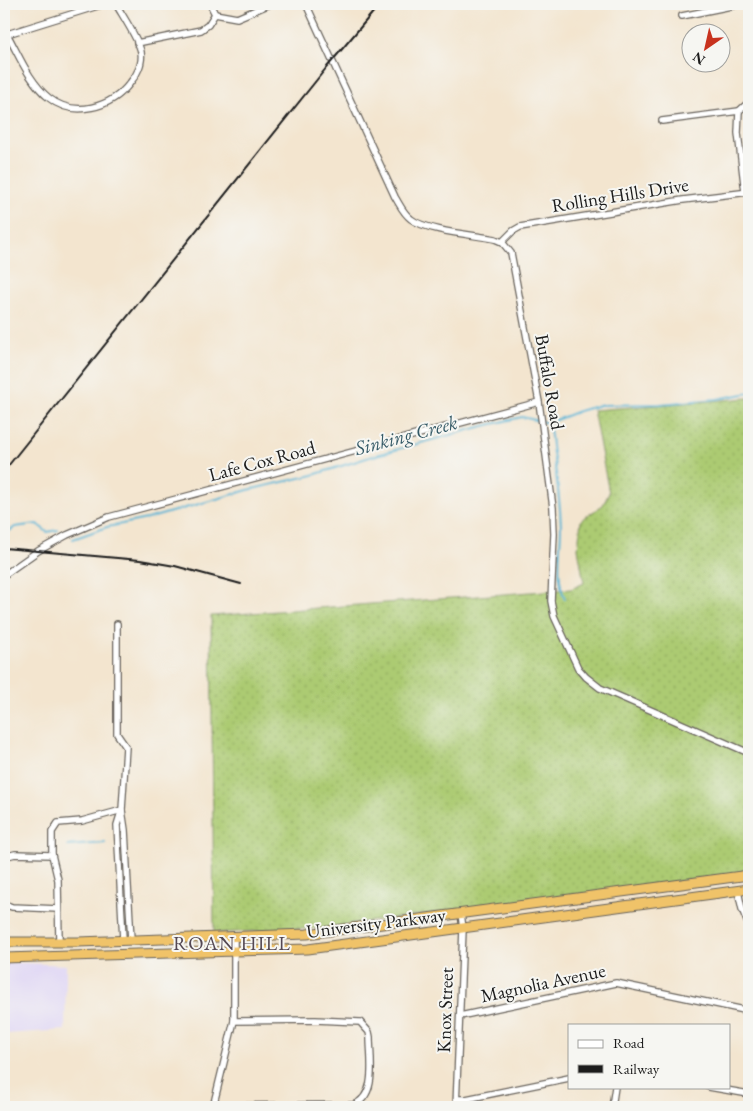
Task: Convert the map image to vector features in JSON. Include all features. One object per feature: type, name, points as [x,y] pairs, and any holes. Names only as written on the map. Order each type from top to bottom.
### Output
[{"type":"highway","name":"University Parkway","points":[[4,942],[155,940],[307,934],[749,875]]},
{"type":"highway","name":"University Parkway","points":[[4,958],[308,949],[599,911],[749,889]]},
{"type":"highway","points":[[598,896],[599,911]]},
{"type":"highway","points":[[348,928],[350,944]]},
{"type":"highway","points":[[155,940],[155,954]]},
{"type":"highway","points":[[59,942],[59,957]]},
{"type":"street","points":[[104,4],[5,34],[36,86],[50,99],[69,108],[100,106],[115,98],[128,87],[137,74],[140,66],[141,52],[116,4]]},
{"type":"street","points":[[210,4],[215,14]]},
{"type":"street","points":[[215,14],[237,18],[270,4]]},
{"type":"street","points":[[306,4],[403,211],[411,220],[426,226],[502,242]]},
{"type":"street","points":[[682,16],[741,4]]},
{"type":"street","points":[[137,43],[201,30],[208,25],[215,14]]},
{"type":"street","points":[[662,120],[739,111],[749,102]]},
{"type":"street","points":[[739,111],[738,133],[747,192]]},
{"type":"street","name":"Rolling Hills Drive","points":[[502,242],[513,230],[520,227],[682,200],[747,192]]},
{"type":"street","name":"Buffalo Road","points":[[502,242],[511,253],[544,435],[553,508],[554,542],[551,601],[558,628],[578,668],[600,688],[749,753]]},
{"type":"street","name":"Lafe Cox Road","points":[[4,575],[60,539],[109,517],[539,402]]},
{"type":"street","points":[[117,624],[117,734],[126,747],[122,810],[125,839],[127,940]]},
{"type":"street","points":[[59,942],[58,880],[52,855],[52,832],[58,823],[82,821],[122,810]]},
{"type":"street","points":[[4,857],[15,854],[52,855]]},
{"type":"street","points":[[738,891],[742,909],[749,926]]},
{"type":"street","points":[[4,904],[58,909]]},
{"type":"street","name":"Knox Street","points":[[456,1107],[463,929],[461,914]]},
{"type":"street","points":[[234,937],[234,1021],[213,1106],[353,1106],[363,1100],[369,1090],[370,1037],[369,1032],[360,1022],[334,1020],[234,1021]]},
{"type":"street","name":"Magnolia Avenue","points":[[460,1016],[616,983],[749,1011]]},
{"type":"street","points":[[457,1099],[466,1099],[568,1078]]},
{"type":"street","points":[[612,1107],[615,1088]]},
{"type":"street","points":[[715,1088],[749,1094]]},
{"type":"shaded area","points":[[4,962],[66,965],[65,1030],[4,1034]]},
{"type":"green space","points":[[749,398],[749,872],[321,928],[214,933],[211,616],[571,589],[584,583],[578,548],[581,520],[603,505],[609,493],[593,410]]},
{"type":"waterway","name":"Sinking Creek","points":[[73,539],[107,527],[147,519],[522,417],[548,423],[600,405],[660,404],[717,399],[749,393]]},
{"type":"waterway","points":[[548,423],[559,499],[561,526],[559,572],[565,599]]},
{"type":"waterway","name":"Sinking Creek","points":[[4,535],[15,527],[37,524],[47,532],[58,530]]},
{"type":"waterway","points":[[68,846],[105,843]]},
{"type":"railway","points":[[4,471],[327,67],[380,4]]},
{"type":"railway","points":[[4,548],[140,560],[175,566],[241,584]]},
{"type":"district","name":"ROAN HILL","points":[[232,943]]}]
